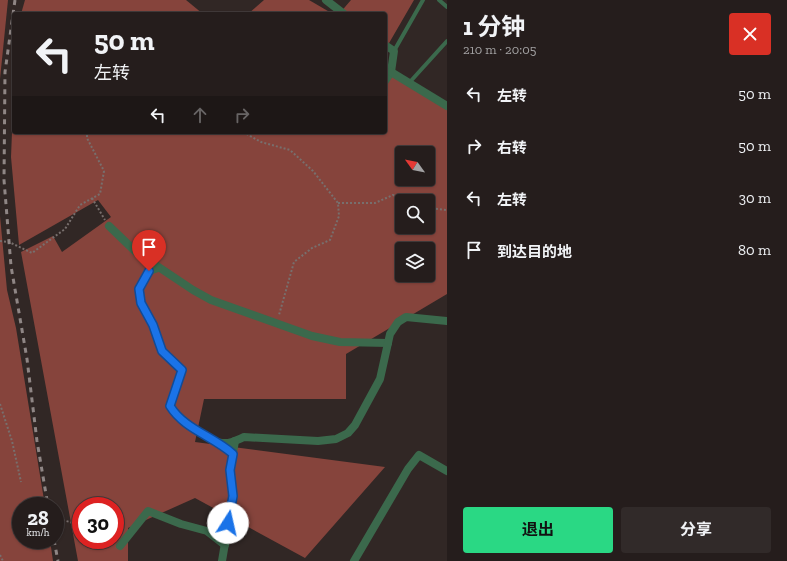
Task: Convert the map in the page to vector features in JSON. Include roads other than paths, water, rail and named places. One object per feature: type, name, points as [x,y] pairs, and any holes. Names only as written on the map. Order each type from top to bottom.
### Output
[{"type":"street","points":[[326,0],[341,12]]},
{"type":"street","points":[[387,46],[394,51],[391,72],[387,77]]},
{"type":"street","points":[[391,72],[447,106]]},
{"type":"street","points":[[109,226],[136,252],[158,268],[211,300],[312,336],[340,342],[388,343]]},
{"type":"street","points":[[158,268],[149,271],[139,289],[141,303],[153,325],[162,351],[182,370],[170,406],[174,413],[192,427],[221,444],[235,441],[244,437],[318,441],[336,439],[348,433],[355,425],[380,379],[390,334],[398,322],[406,317],[447,321]]},
{"type":"street","points":[[222,561],[233,496],[230,470],[235,441]]},
{"type":"street","points":[[354,561],[408,469],[419,455],[447,471]]},
{"type":"street","points":[[124,541],[148,511],[181,524],[207,531],[225,545]]},
{"type":"lane","points":[[394,51],[423,0]]},
{"type":"lane","points":[[439,0],[447,7]]},
{"type":"lane","points":[[409,83],[447,41]]},
{"type":"lane","points":[[221,444],[233,454]]},
{"type":"railway","points":[[13,12],[15,0]]},
{"type":"railway","points":[[12,22],[5,72],[4,180],[11,266],[27,359],[37,441],[46,497]]},
{"type":"railway","points":[[56,549],[58,561]]}]
